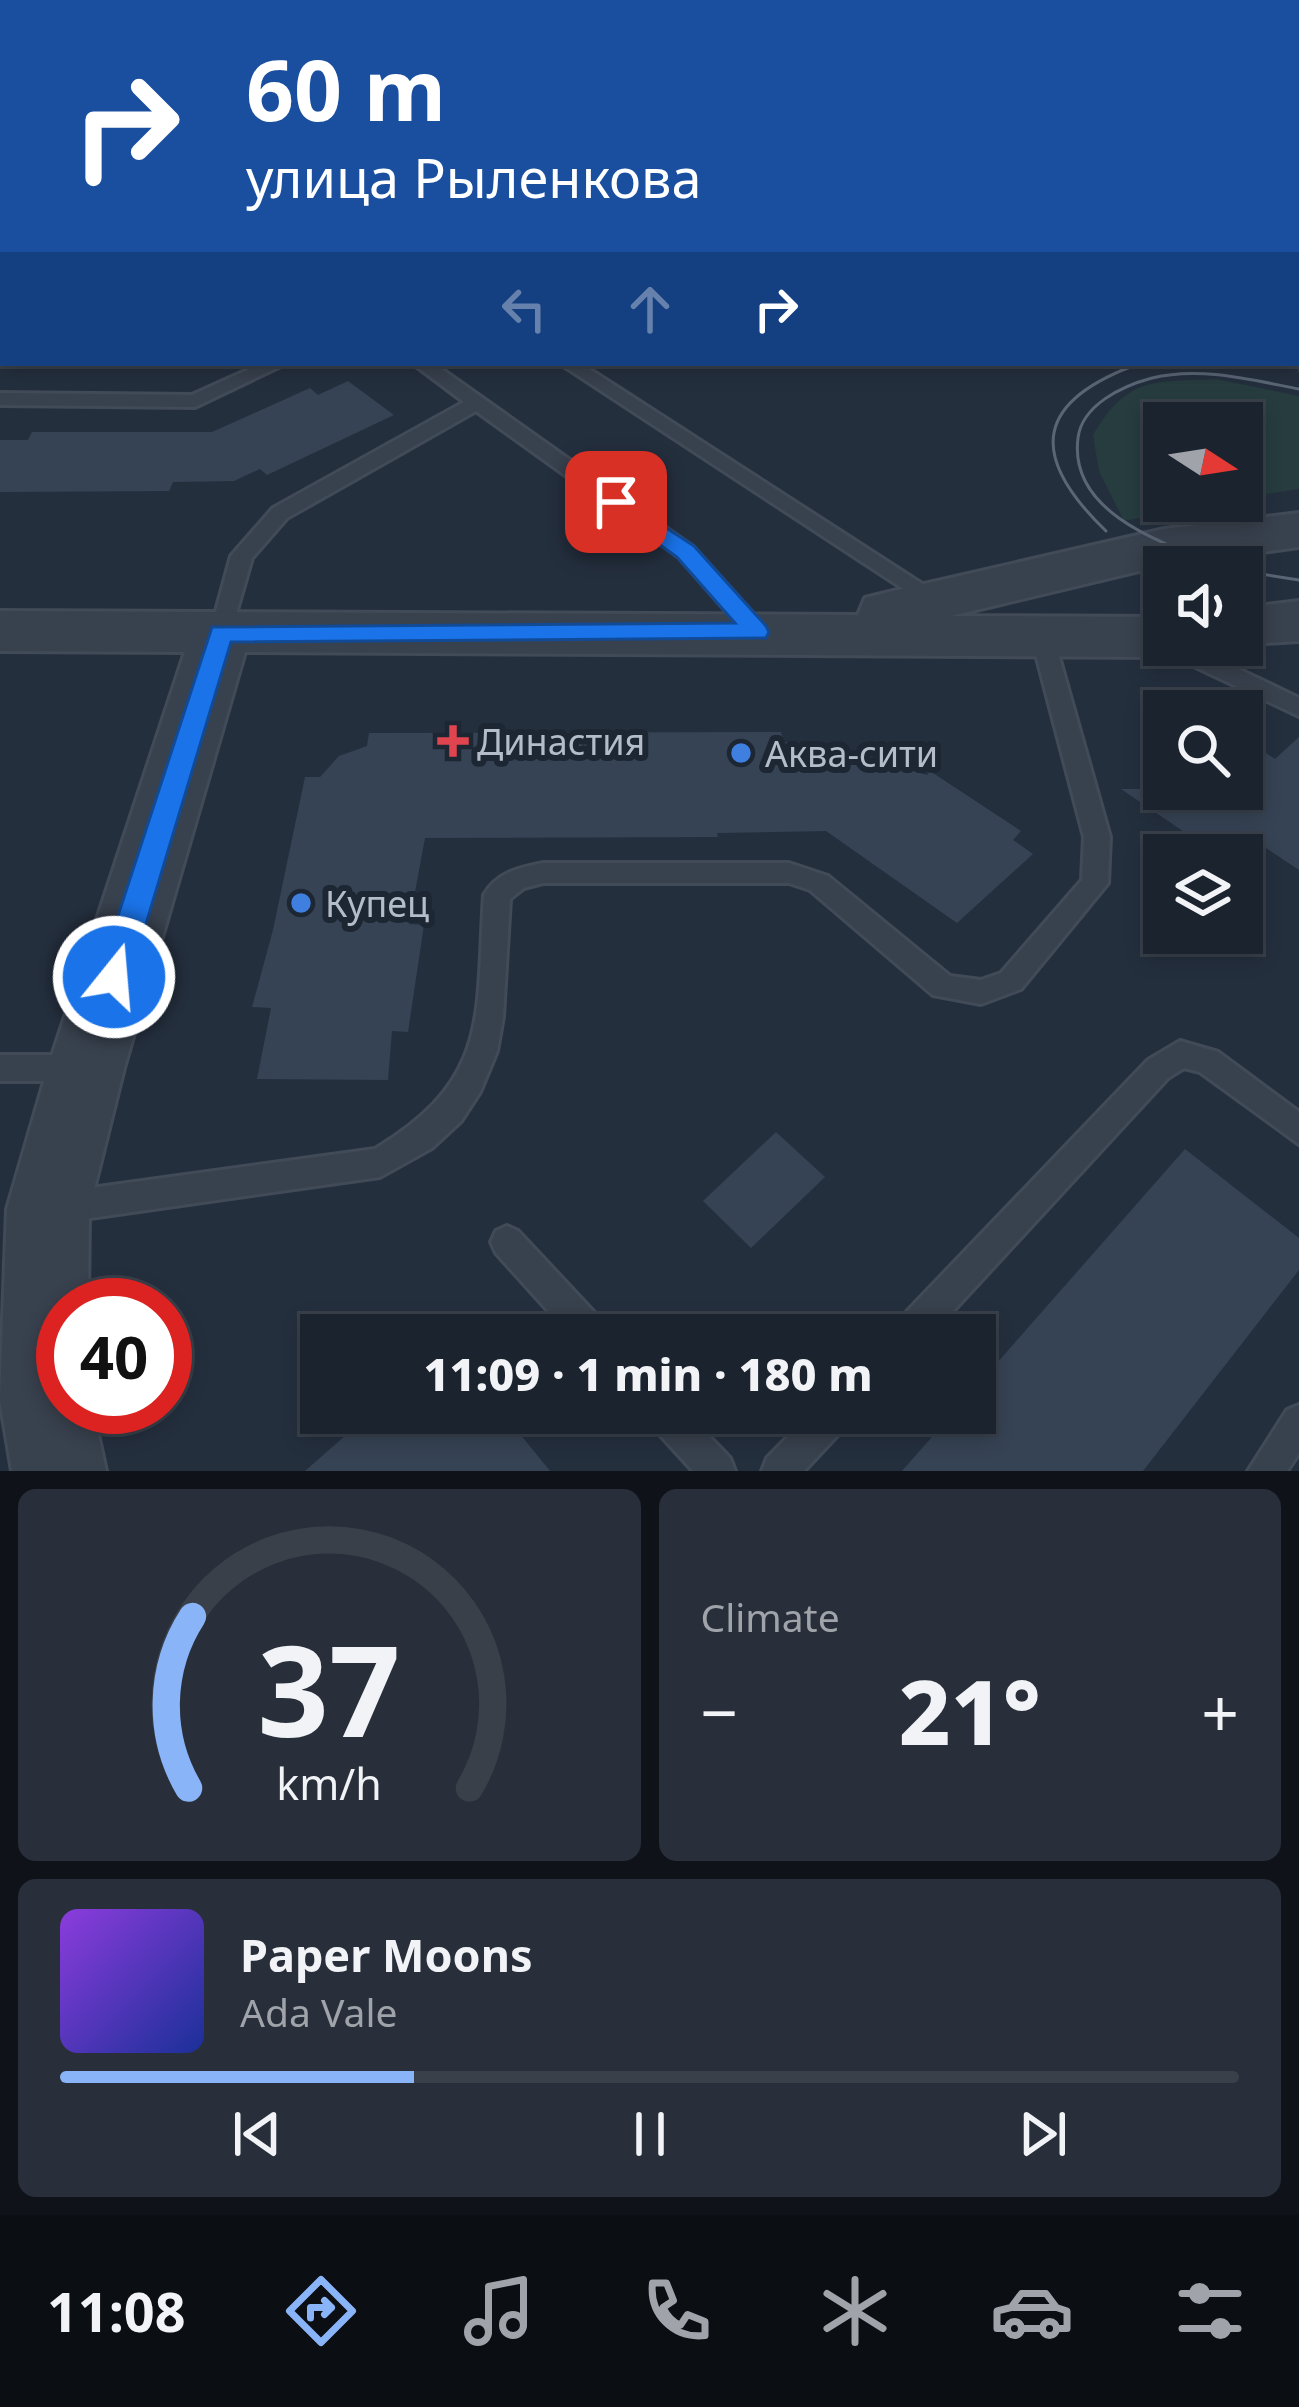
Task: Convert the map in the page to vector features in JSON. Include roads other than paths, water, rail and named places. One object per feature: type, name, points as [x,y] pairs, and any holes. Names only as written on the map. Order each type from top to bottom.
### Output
[{"type":"street","points":[[779,632],[1179,544],[1299,530]]},
{"type":"street","points":[[1093,562],[1106,599],[1143,627]]},
{"type":"street","points":[[1263,625],[1299,621]]},
{"type":"street","points":[[0,631],[779,632],[1143,641]]},
{"type":"street","points":[[59,1471],[42,1383],[48,1209],[86,1068],[221,633]]},
{"type":"lane","points":[[0,399],[195,401],[271,366]]},
{"type":"lane","points":[[425,366],[686,551],[779,632]]},
{"type":"lane","points":[[573,366],[936,600]]},
{"type":"lane","points":[[221,633],[242,556],[280,513],[476,403]]},
{"type":"lane","points":[[48,1209],[380,1163],[421,1142],[463,1100],[485,1054],[497,895],[516,879],[544,873],[789,873],[819,884],[943,987],[981,992],[1011,981],[1095,883],[1097,837],[1043,639]]},
{"type":"lane","points":[[1213,666],[1299,708]]},
{"type":"lane","points":[[928,1314],[1158,1069],[1180,1054],[1208,1061],[1299,1130]]},
{"type":"lane","points":[[0,1068],[86,1068]]},
{"type":"lane","points":[[507,1242],[573,1314]]},
{"type":"lane","points":[[1266,1471],[1299,1422]]},
{"type":"lane","points":[[683,1434],[717,1471]]},
{"type":"lane","points":[[780,1471],[815,1434]]},
{"type":"tram line","points":[[1106,531],[1063,477],[1054,454],[1054,432],[1063,412],[1080,394],[1134,366]]},
{"type":"tram line","points":[[1172,546],[1126,523],[1089,488],[1079,465],[1078,438],[1087,416],[1116,392],[1170,375],[1226,376],[1299,389]]},
{"type":"tram line","points":[[1263,574],[1299,580]]},
{"type":"place","name":"Династия","points":[[453,741]]},
{"type":"place","name":"Аква-сити","points":[[741,753]]},
{"type":"place","name":"Купец","points":[[301,903]]}]
